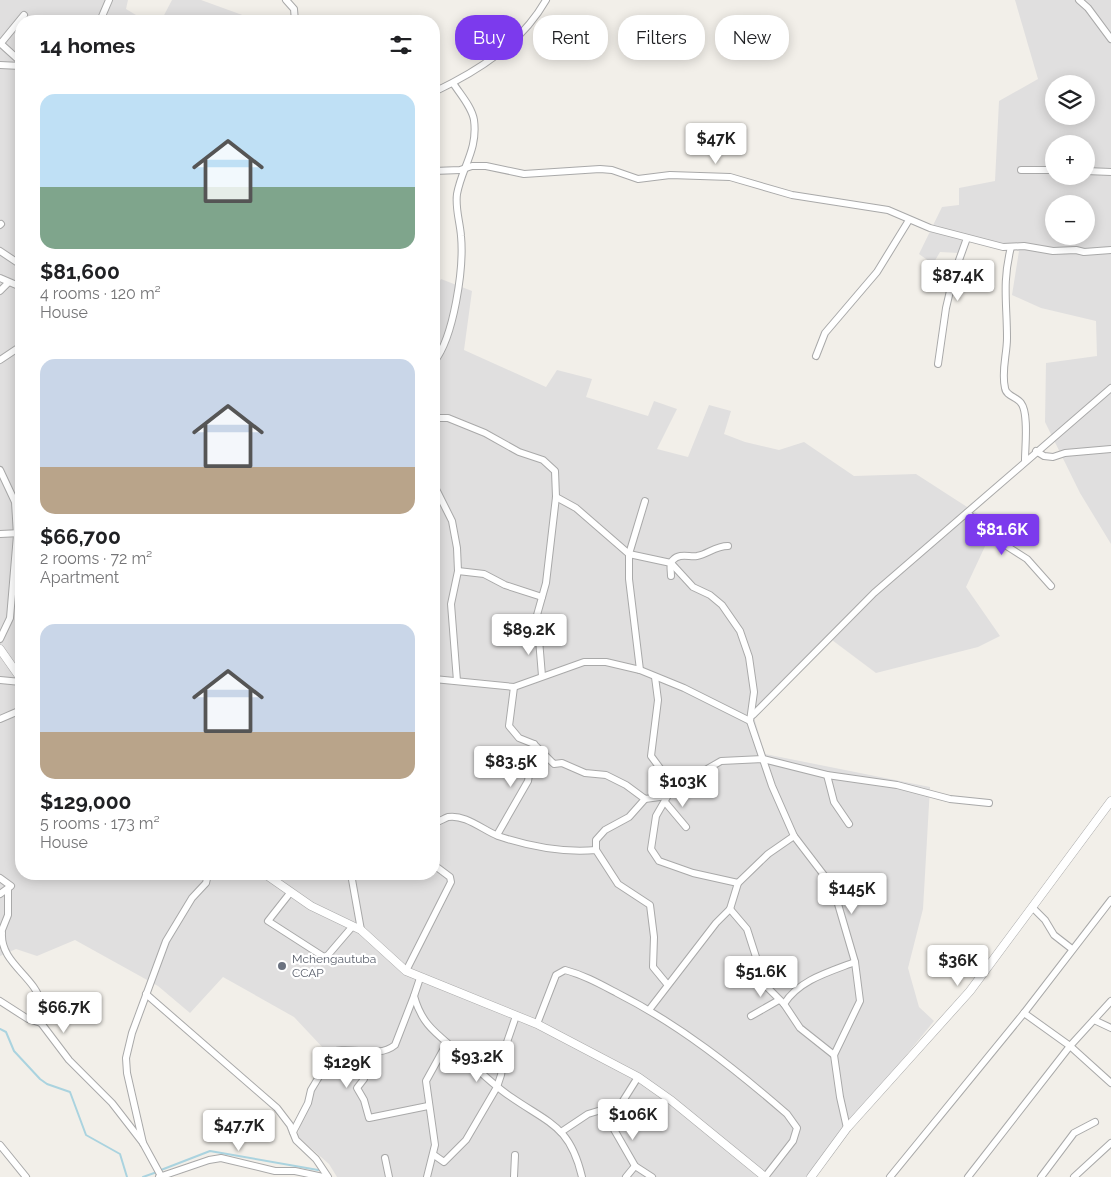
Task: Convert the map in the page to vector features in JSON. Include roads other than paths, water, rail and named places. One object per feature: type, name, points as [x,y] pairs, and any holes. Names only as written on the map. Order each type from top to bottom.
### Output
[{"type":"street","points":[[103,15],[109,0]]},
{"type":"street","points":[[286,0],[294,9],[294,15]]},
{"type":"street","points":[[440,89],[453,83],[516,40],[546,0]]},
{"type":"street","points":[[1079,0],[1088,8],[1111,39]]},
{"type":"street","points":[[15,26],[0,43],[15,58]]},
{"type":"street","points":[[0,66],[15,65]]},
{"type":"street","points":[[440,353],[459,289],[462,238],[457,195],[474,146],[474,119],[470,108],[453,83]]},
{"type":"street","points":[[440,170],[486,166],[524,174],[605,170],[638,179],[670,175],[730,177],[792,195],[880,208],[909,220],[967,238],[1012,247],[1084,252],[1111,250]]},
{"type":"street","points":[[1020,170],[1045,170]]},
{"type":"street","points":[[1095,171],[1111,172]]},
{"type":"street","points":[[816,356],[825,333],[877,272],[909,220]]},
{"type":"street","points":[[938,364],[946,308],[954,274],[967,238]]},
{"type":"street","points":[[1012,247],[1004,280],[1007,340],[1004,364],[1005,389],[1007,393],[1022,403],[1025,460]]},
{"type":"street","points":[[0,251],[15,261]]},
{"type":"street","points":[[0,278],[15,285]]},
{"type":"street","points":[[0,291],[8,282]]},
{"type":"street","points":[[0,360],[15,350]]},
{"type":"street","points":[[751,718],[874,593],[1025,460],[1111,388]]},
{"type":"street","points":[[440,418],[448,418],[485,433],[519,452],[543,460],[555,471],[556,497],[546,583],[536,620],[542,676]]},
{"type":"street","points":[[1036,451],[1048,457],[1111,449]]},
{"type":"street","points":[[0,470],[15,502]]},
{"type":"street","points":[[440,495],[446,505],[455,529],[458,571],[451,604],[457,681]]},
{"type":"street","points":[[556,497],[576,508],[629,554],[671,563],[693,587],[716,599],[740,631],[753,674],[751,718],[763,759],[794,836],[833,887],[855,962],[860,1000],[834,1055],[840,1098],[847,1128]]},
{"type":"street","points":[[640,670],[629,579],[629,554],[645,500]]},
{"type":"street","points":[[967,513],[1005,545],[1027,559],[1051,586]]},
{"type":"street","points":[[0,534],[15,534]]},
{"type":"street","points":[[671,576],[671,563],[674,559],[682,556],[698,555],[719,547],[728,546]]},
{"type":"street","points":[[0,639],[10,618],[15,571]]},
{"type":"street","points":[[458,571],[484,574],[506,586],[542,597]]},
{"type":"street","points":[[0,649],[15,671]]},
{"type":"street","points":[[440,680],[514,687],[584,662],[594,661],[640,670],[751,718]]},
{"type":"street","points":[[655,677],[658,700],[651,756],[668,779],[671,790]]},
{"type":"street","points":[[1,679],[15,680]]},
{"type":"street","points":[[514,687],[508,724],[518,737],[534,744],[555,765],[562,763],[585,773],[606,775],[626,785],[645,799],[666,799]]},
{"type":"street","points":[[0,719],[15,713]]},
{"type":"street","points":[[497,835],[528,781],[534,744]]},
{"type":"street","points":[[738,883],[693,873],[656,858],[652,853],[651,843],[656,816],[671,790],[715,763],[763,759],[827,775],[891,784],[950,799],[989,803]]},
{"type":"street","points":[[827,775],[834,802],[849,824]]},
{"type":"street","points":[[645,799],[629,817],[605,830],[595,843],[596,850],[618,884],[647,900],[650,905],[654,938],[653,967],[667,984]]},
{"type":"street","points":[[666,799],[686,827]]},
{"type":"street","points":[[812,1177],[847,1128],[970,991],[1111,801]]},
{"type":"street","points":[[440,820],[448,817],[464,820],[497,835],[554,850],[569,852],[596,850]]},
{"type":"street","points":[[649,1010],[667,984],[716,923],[730,909],[738,883],[768,854],[794,836]]},
{"type":"street","points":[[406,970],[451,882],[450,878],[440,870]]},
{"type":"street","points":[[0,878],[11,886],[8,888],[8,915],[0,942],[3,953],[28,981],[41,1001],[41,1023]]},
{"type":"street","points":[[143,1143],[128,1081],[126,1058],[132,1033],[166,941],[192,898],[207,880]]},
{"type":"street","points":[[273,880],[290,893],[361,930],[406,970],[420,978],[537,1024],[638,1077],[672,1101],[765,1177],[794,1141],[797,1128],[794,1121],[718,1056],[649,1010],[591,979],[566,970],[556,974],[537,1024]]},
{"type":"street","points":[[352,880],[361,930]]},
{"type":"street","points":[[0,894],[8,888]]},
{"type":"street","points":[[290,893],[268,921],[324,957],[328,955],[352,927]]},
{"type":"street","points":[[890,1177],[1024,1013],[1111,900]]},
{"type":"street","points":[[1033,908],[1045,920],[1054,934],[1072,949]]},
{"type":"street","points":[[730,909],[747,929],[756,957],[759,979],[782,1002],[800,1028],[834,1055]]},
{"type":"street","points":[[751,1016],[782,1002],[814,977],[855,962]]},
{"type":"street","points":[[293,1132],[308,1103],[311,1090],[323,1070],[328,1055],[338,1050],[362,1052],[386,1050],[395,1045],[420,978]]},
{"type":"street","points":[[146,994],[277,1108],[293,1132],[296,1140],[316,1158],[328,1177]]},
{"type":"street","points":[[414,996],[425,1023],[497,1086],[547,1119],[561,1132],[576,1152],[582,1177]]},
{"type":"street","points":[[0,1001],[28,1019],[41,1023],[69,1060],[112,1103],[143,1143],[162,1176],[209,1160],[221,1158],[270,1174],[295,1171],[323,1177]]},
{"type":"street","points":[[968,1177],[1070,1046],[1111,1001]]},
{"type":"street","points":[[1024,1013],[1070,1046],[1111,1083]]},
{"type":"street","points":[[434,1154],[444,1162],[466,1140],[497,1086],[501,1075],[506,1045],[516,1016]]},
{"type":"street","points":[[1094,1020],[1111,1028]]},
{"type":"street","points":[[427,1177],[434,1154],[434,1135],[428,1106],[427,1076],[447,1043]]},
{"type":"street","points":[[362,1052],[364,1079],[357,1088],[364,1100],[370,1118],[428,1106]]},
{"type":"street","points":[[638,1077],[611,1122],[635,1166],[652,1177]]},
{"type":"street","points":[[561,1132],[582,1117],[622,1104]]},
{"type":"street","points":[[1041,1177],[1074,1133],[1095,1122]]},
{"type":"street","points":[[1074,1177],[1111,1143]]},
{"type":"street","points":[[0,1145],[26,1177]]},
{"type":"street","points":[[514,1155],[514,1177]]},
{"type":"street","points":[[385,1158],[389,1177]]},
{"type":"street","points":[[626,1177],[635,1166]]},
{"type":"waterway","points":[[0,1029],[6,1032],[14,1051],[40,1079],[47,1084],[70,1092],[86,1135],[120,1154],[127,1177]]},
{"type":"waterway","points":[[161,1170],[210,1151],[318,1170]]},
{"type":"waterway","points":[[143,1177],[157,1172]]},
{"type":"place","name":"Mchengautuba CCAP","points":[[282,966]]}]
